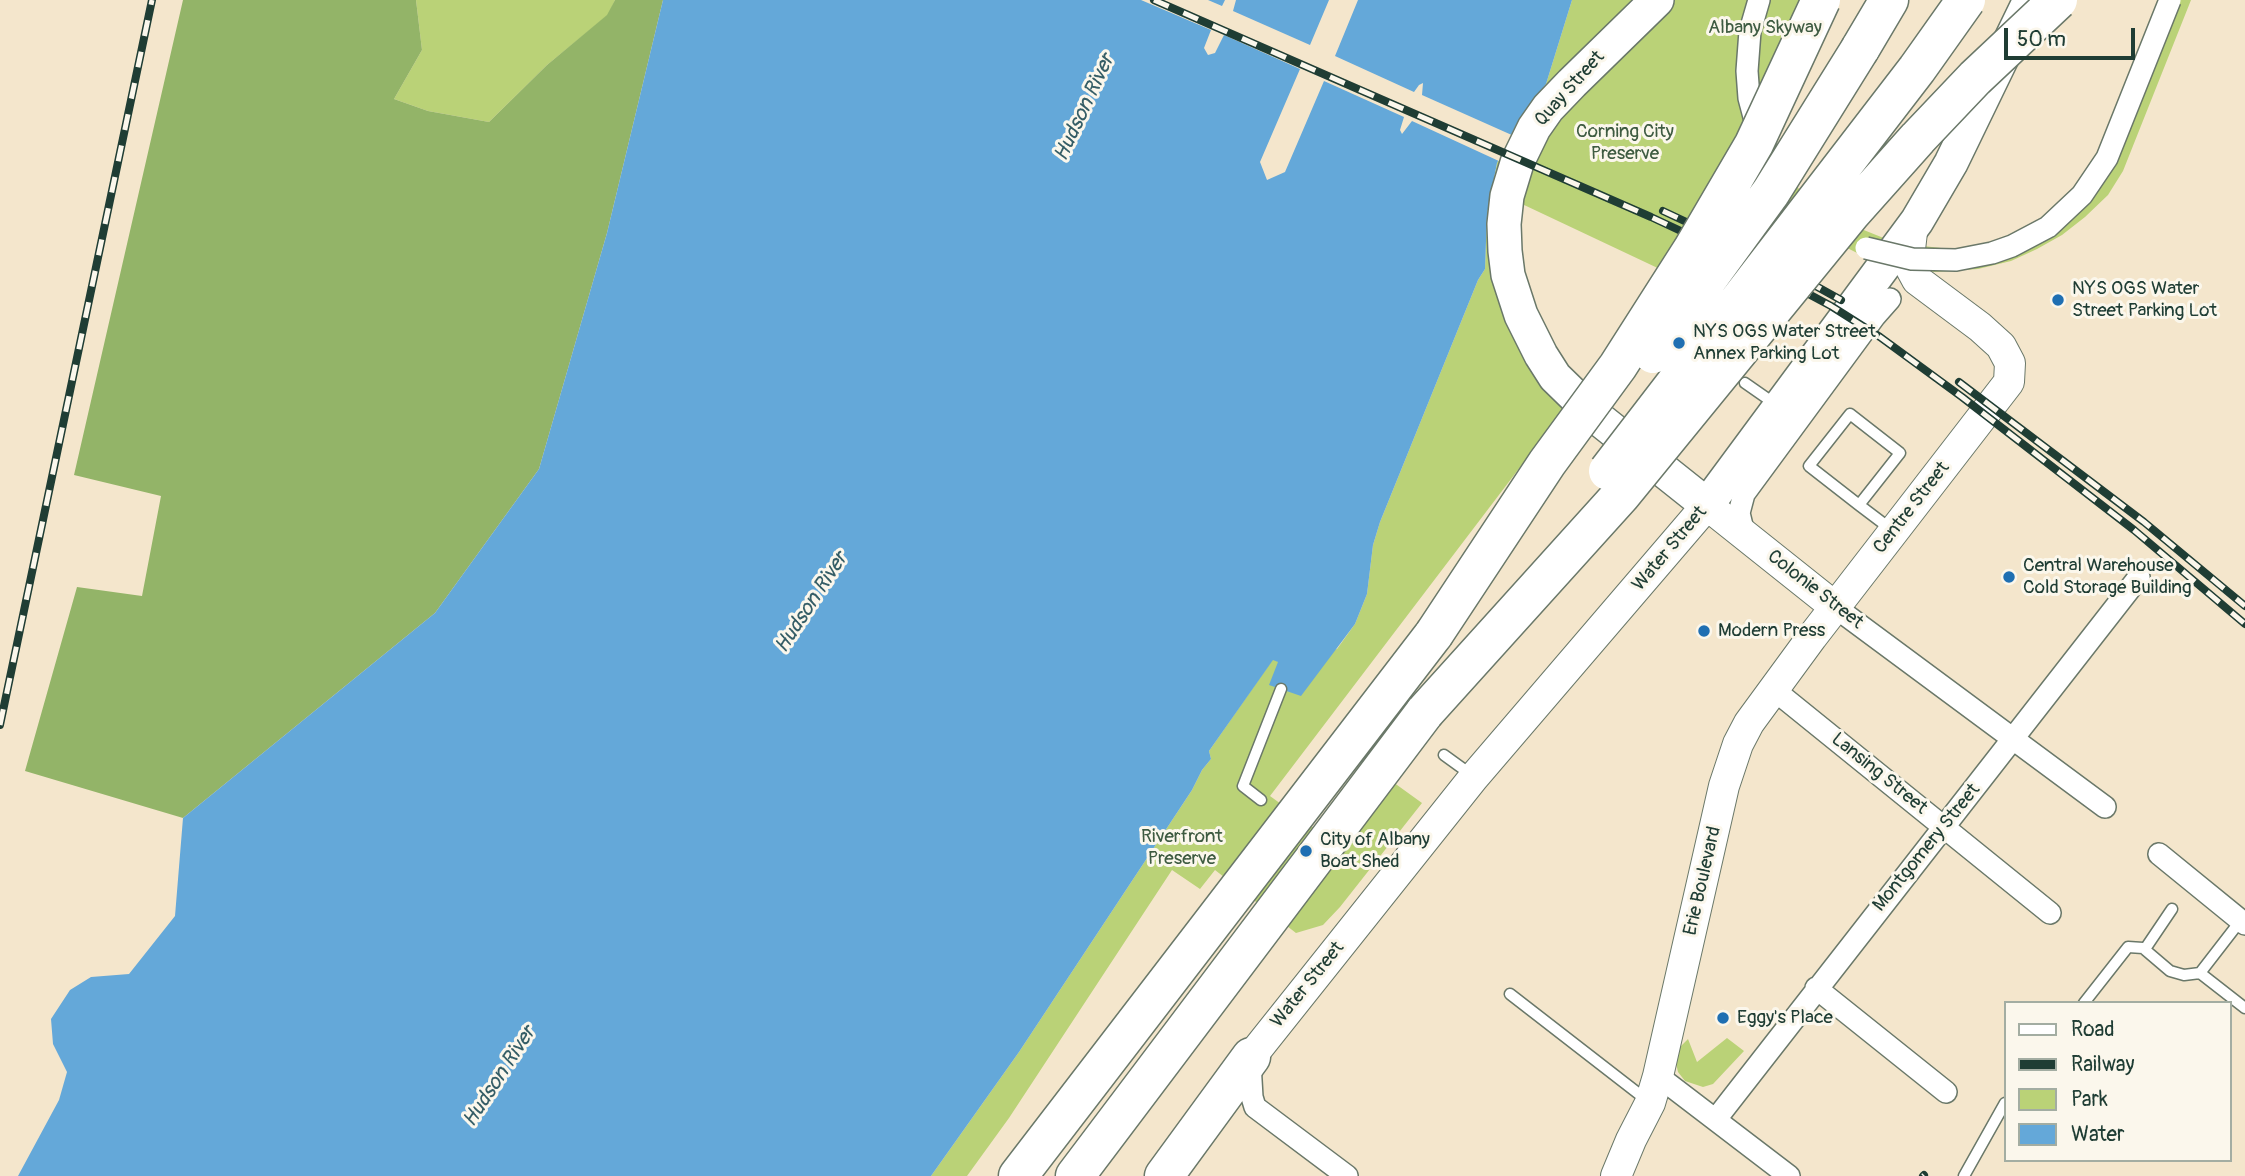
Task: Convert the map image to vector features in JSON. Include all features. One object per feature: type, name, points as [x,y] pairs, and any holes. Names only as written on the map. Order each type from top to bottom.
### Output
[{"type":"highway","points":[[1434,634],[1547,463],[1618,366],[1692,250],[1754,144],[1821,0]]},
{"type":"highway","points":[[1018,1176],[1226,902],[1584,444],[1741,236],[1794,157],[1889,0]]},
{"type":"highway","points":[[1075,1176],[1425,712],[1917,69],[1966,0]]},
{"type":"highway","points":[[1425,712],[1621,495],[1852,212],[1917,138],[1975,78],[2038,3]]},
{"type":"highway","points":[[1164,1176],[1251,1057]]},
{"type":"main road","name":"Quay Street","points":[[1541,355],[1515,301],[1506,263],[1505,211],[1513,175],[1528,139],[1548,108],[1657,0]]},
{"type":"main road","name":"Water Street","points":[[1707,505],[1917,221],[2038,3]]},
{"type":"main road","name":"Colonie Street","points":[[1541,355],[1555,377],[1572,396],[1707,505]]},
{"type":"street","points":[[1759,0],[1751,31],[1746,71],[1751,109],[1768,157],[1792,197],[1810,216],[1866,248],[1912,259],[1956,260],[2012,246],[2048,227],[2082,195],[2107,158],[2170,0]]},
{"type":"street","name":"Centre Street","points":[[1835,607],[2009,382],[2010,363],[2001,346],[1917,280],[1910,267],[1908,251],[1911,233],[1917,221]]},
{"type":"street","points":[[1744,534],[1739,513],[1744,494],[1890,299]]},
{"type":"street","name":"Colonie Street","points":[[1707,505],[1835,607],[2105,807]]},
{"type":"street","name":"Water Street","points":[[1251,1057],[1474,777],[1707,505]]},
{"type":"street","name":"Montgomery Street","points":[[1716,1119],[2139,577]]},
{"type":"street","name":"Erie Boulevard","points":[[1616,1176],[1654,1090],[1731,762],[1749,723],[1835,607]]},
{"type":"street","name":"Lansing Street","points":[[1773,689],[2050,914]]},
{"type":"street","points":[[2159,854],[2243,922]]},
{"type":"street","points":[[1816,988],[1946,1092]]},
{"type":"street","points":[[1251,1057],[1251,1087],[1255,1107],[1347,1176]]},
{"type":"street","points":[[1654,1090],[1716,1119],[1788,1176]]},
{"type":"lane","points":[[1745,383],[1780,407]]},
{"type":"lane","points":[[1859,505],[1900,453],[1850,414],[1809,466],[1859,505],[1894,531]]},
{"type":"lane","points":[[1261,800],[1243,786],[1281,689]]},
{"type":"lane","points":[[1444,755],[1474,777]]},
{"type":"lane","points":[[2145,949],[2172,909]]},
{"type":"lane","points":[[2086,1001],[2128,947],[2145,949],[2171,971],[2184,975],[2200,973],[2243,922]]},
{"type":"lane","points":[[2200,973],[2245,1008]]},
{"type":"lane","points":[[1510,995],[1654,1090]]},
{"type":"lane","points":[[1964,1176],[2004,1105]]},
{"type":"green space","points":[[183,0],[416,0],[422,50],[394,99],[428,111],[489,122],[547,65],[607,15],[615,0],[663,0],[607,233],[539,469],[435,613],[183,818],[25,771],[77,587],[142,596],[161,496],[74,475]]},
{"type":"green space","points":[[416,0],[615,0],[608,15],[547,65],[489,122],[428,111],[394,99],[422,50]]},
{"type":"green space","name":"Corning City Preserve","points":[[1572,0],[1807,0],[1772,140],[1780,162],[1799,189],[1824,214],[1896,243],[1950,249],[2004,239],[2051,214],[2093,174],[2166,0],[2191,0],[2123,171],[2108,195],[2062,235],[2011,261],[1978,269],[1934,272],[1905,268],[1863,256],[1810,229],[1782,204],[1760,170],[1664,271],[1522,204],[1516,244],[1537,323],[1581,387],[1270,796],[1336,844],[1386,777],[1422,803],[1323,925],[1296,933],[1215,870],[1200,889],[1172,870],[1009,1118],[967,1176],[931,1176],[1019,1052],[1192,790],[1211,759],[1209,751],[1273,659],[1279,662],[1337,649],[1355,624],[1367,594],[1373,545],[1380,522],[1478,280],[1485,269],[1487,214],[1497,163],[1517,123],[1546,84]]},
{"type":"green space","points":[[1727,1038],[1744,1051],[1713,1084],[1703,1087],[1685,1081],[1678,1072],[1675,1059],[1679,1048],[1688,1039],[1697,1062]]},
{"type":"water","name":"Hudson River","points":[[663,0],[1572,0],[1546,84],[1517,123],[1497,163],[1487,214],[1485,269],[1478,280],[1380,522],[1373,545],[1367,594],[1355,624],[1301,696],[1269,685],[1278,662],[1273,660],[1209,751],[1211,759],[1192,790],[1019,1052],[931,1176],[18,1176],[59,1100],[67,1072],[53,1044],[51,1019],[70,990],[91,977],[129,974],[175,916],[183,818],[435,613],[539,469],[607,233]]},
{"type":"pier","points":[[1141,0],[1208,0],[1222,6],[1225,0],[1236,0],[1233,11],[1310,45],[1329,0],[1358,0],[1335,56],[1414,92],[1423,83],[1422,95],[1514,136],[1501,162],[1412,121],[1402,134],[1400,130],[1404,117],[1324,81],[1285,172],[1267,180],[1260,162],[1300,69],[1224,35],[1215,53],[1208,55],[1204,48],[1211,30]]},
{"type":"railway","points":[[0,725],[152,0]]},
{"type":"railway","points":[[1154,0],[1651,217],[1762,269],[1831,306],[1880,337],[1962,397],[2134,530],[2245,624]]},
{"type":"railway","points":[[1663,211],[1778,265],[1841,300]]},
{"type":"railway","points":[[1959,382],[2144,522],[2245,606]]},
{"type":"place","name":"NYS OGS Water Street Parking Lot","points":[[2058,300]]},
{"type":"place","name":"NYS OGS Water Street Annex Parking Lot","points":[[1679,343]]},
{"type":"place","name":"Central Warehouse Cold Storage Building","points":[[2009,577]]},
{"type":"place","name":"Modern Press","points":[[1704,631]]},
{"type":"place","name":"City of Albany Boat Shed","points":[[1306,851]]},
{"type":"place","name":"Eggy's Place","points":[[1723,1018]]},
{"type":"park label","name":"Albany Skyway","points":[[1765,28]]},
{"type":"park label","name":"Riverfront Preserve","points":[[1182,848]]}]
